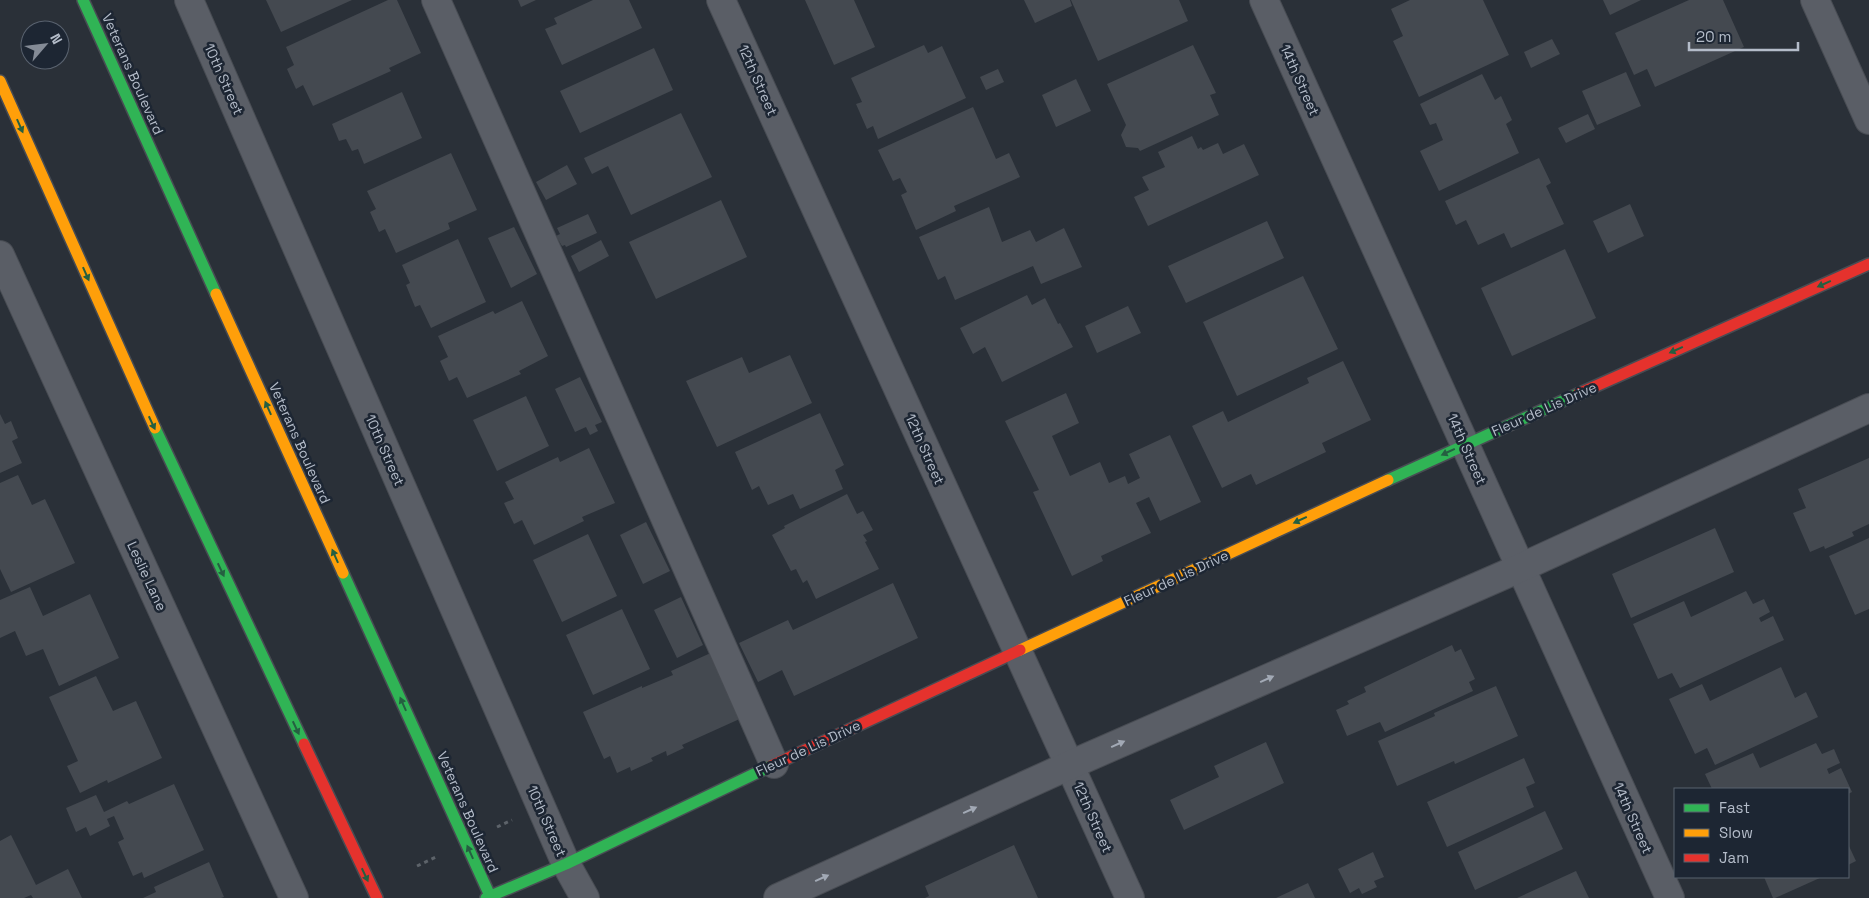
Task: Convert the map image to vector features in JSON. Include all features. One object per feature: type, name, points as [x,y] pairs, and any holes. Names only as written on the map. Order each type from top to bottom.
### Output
[{"type":"main road","name":"Veterans Boulevard","points":[[83,0],[489,898]]},
{"type":"main road","points":[[0,81],[134,384],[377,898]]},
{"type":"main road","name":"Fleur de Lis Drive","points":[[489,898],[566,864],[774,764],[1017,651],[1465,445],[1869,264]]},
{"type":"street","name":"10th Street","points":[[189,0],[566,864],[585,898]]},
{"type":"street","points":[[436,0],[774,764]]},
{"type":"street","name":"12th Street","points":[[721,0],[1130,898]]},
{"type":"street","name":"14th Street","points":[[1264,0],[1670,898]]},
{"type":"street","points":[[1815,0],[1869,120]]},
{"type":"street","name":"Leslie Lane","points":[[0,255],[294,898]]},
{"type":"street","points":[[778,898],[1070,765],[1520,568],[1869,408]]},
{"type":"path","points":[[417,866],[441,855]]},
{"type":"building","points":[[266,0],[352,0],[281,32]]},
{"type":"building","points":[[388,0],[397,0],[421,53],[389,68],[391,71],[313,106],[303,85],[296,89],[287,69],[294,65],[286,47]]},
{"type":"building","points":[[518,0],[536,0],[521,7]]},
{"type":"building","points":[[593,0],[629,0],[642,28],[562,65],[545,29],[557,24],[554,18]]},
{"type":"building","points":[[805,0],[854,0],[875,47],[834,65]]},
{"type":"building","points":[[1024,0],[1070,0],[1072,6],[1035,23]]},
{"type":"building","points":[[1071,0],[1179,0],[1188,21],[1098,61]]},
{"type":"building","points":[[1410,0],[1483,0],[1509,55],[1419,97],[1393,41],[1403,36],[1391,9]]},
{"type":"building","points":[[1603,0],[1641,0],[1610,15]]},
{"type":"building","points":[[1689,0],[1723,0],[1744,47],[1655,87],[1647,69],[1634,75],[1615,33]]},
{"type":"building","points":[[1552,39],[1560,54],[1531,68],[1524,52]]},
{"type":"building","points":[[924,45],[928,53],[942,46],[966,98],[878,139],[873,126],[867,129],[856,104],[862,102],[851,78]]},
{"type":"building","points":[[1193,45],[1216,93],[1210,95],[1219,115],[1140,151],[1138,148],[1126,147],[1121,135],[1126,125],[1107,84]]},
{"type":"building","points":[[654,48],[673,90],[580,133],[560,91]]},
{"type":"building","points":[[998,69],[1004,82],[986,90],[980,77]]},
{"type":"building","points":[[1626,72],[1641,106],[1597,125],[1582,91]]},
{"type":"building","points":[[1482,74],[1495,100],[1501,96],[1512,120],[1506,124],[1519,153],[1439,191],[1420,151],[1443,140],[1436,123],[1430,125],[1420,104]]},
{"type":"building","points":[[1076,79],[1091,111],[1056,127],[1042,95]]},
{"type":"building","points":[[402,92],[422,138],[364,164],[358,149],[352,151],[346,139],[339,141],[332,124]]},
{"type":"building","points":[[973,107],[996,159],[1009,153],[1020,177],[954,206],[956,211],[916,230],[901,195],[907,192],[900,178],[893,181],[878,150]]},
{"type":"building","points":[[681,113],[712,177],[631,215],[608,166],[592,174],[584,158]]},
{"type":"building","points":[[1588,114],[1595,129],[1566,143],[1558,128]]},
{"type":"building","points":[[1192,136],[1198,149],[1201,147],[1203,150],[1218,143],[1223,154],[1244,144],[1259,175],[1148,226],[1134,197],[1149,190],[1142,177],[1165,167],[1158,152]]},
{"type":"building","points":[[451,153],[477,210],[448,223],[450,229],[396,253],[385,229],[379,232],[370,212],[376,209],[367,191]]},
{"type":"building","points":[[1539,158],[1551,183],[1546,186],[1564,224],[1511,248],[1504,233],[1478,245],[1466,220],[1456,225],[1445,201]]},
{"type":"building","points":[[567,165],[577,184],[546,200],[536,182]]},
{"type":"building","points":[[721,200],[747,257],[656,299],[629,242]]},
{"type":"building","points":[[1630,204],[1644,236],[1608,253],[1593,221]]},
{"type":"building","points":[[989,207],[1002,242],[1030,230],[1036,242],[1064,228],[1082,267],[1041,284],[1033,266],[955,300],[945,276],[938,280],[919,237]]},
{"type":"building","points":[[588,214],[597,233],[566,247],[565,245],[562,246],[556,236],[560,234],[557,228]]},
{"type":"building","points":[[1267,221],[1284,258],[1186,303],[1168,266]]},
{"type":"building","points":[[514,227],[537,274],[511,288],[488,238]]},
{"type":"building","points":[[458,239],[486,302],[431,328],[420,305],[415,307],[406,285],[410,283],[402,265]]},
{"type":"building","points":[[601,240],[609,256],[579,272],[571,256]]},
{"type":"building","points":[[1565,249],[1596,318],[1512,356],[1481,288]]},
{"type":"building","points":[[1303,276],[1338,349],[1237,396],[1203,322]]},
{"type":"building","points":[[1027,295],[1032,305],[1045,298],[1058,324],[1060,323],[1073,347],[1002,382],[985,347],[973,354],[960,328]]},
{"type":"building","points":[[522,301],[548,356],[519,371],[521,374],[467,398],[457,377],[449,381],[440,361],[448,357],[438,336],[493,311],[495,314]]},
{"type":"building","points":[[1128,306],[1141,333],[1097,353],[1085,326]]},
{"type":"building","points":[[790,355],[812,403],[717,447],[686,381],[742,357],[749,373]]},
{"type":"building","points":[[1343,361],[1371,420],[1322,443],[1326,452],[1256,485],[1251,474],[1222,488],[1192,426],[1223,411],[1228,422],[1309,383],[1307,378]]},
{"type":"building","points":[[580,377],[602,422],[595,425],[598,431],[590,435],[586,427],[575,432],[555,389]]},
{"type":"building","points":[[1066,393],[1079,423],[1052,436],[1070,476],[1100,462],[1109,483],[1125,476],[1128,484],[1140,478],[1129,454],[1170,435],[1201,502],[1160,521],[1149,497],[1136,503],[1151,533],[1101,556],[1103,561],[1072,576],[1033,492],[1039,490],[1005,421]]},
{"type":"building","points":[[526,396],[549,446],[497,471],[473,420]]},
{"type":"building","points":[[820,413],[844,465],[835,470],[843,489],[800,509],[793,494],[768,505],[759,486],[752,490],[735,452]]},
{"type":"building","points":[[0,414],[5,424],[11,421],[18,438],[12,441],[22,463],[0,473]]},
{"type":"building","points":[[589,448],[615,503],[582,517],[584,521],[534,545],[522,520],[514,524],[504,503],[514,499],[505,482],[558,457],[560,462]]},
{"type":"building","points":[[1869,458],[1869,524],[1852,532],[1854,536],[1825,549],[1824,546],[1810,552],[1793,513],[1806,508],[1798,489]]},
{"type":"building","points":[[18,475],[32,505],[45,499],[75,563],[11,592],[0,569],[0,483]]},
{"type":"building","points":[[847,494],[857,514],[863,511],[873,530],[863,535],[879,569],[816,599],[807,580],[803,583],[796,569],[791,571],[772,535],[785,528],[784,526]]},
{"type":"building","points":[[646,522],[670,571],[643,584],[620,535]]},
{"type":"building","points":[[1715,528],[1734,572],[1631,618],[1612,574]]},
{"type":"building","points":[[588,534],[617,596],[562,622],[533,560]]},
{"type":"building","points":[[1869,538],[1869,609],[1855,615],[1829,556]]},
{"type":"building","points":[[893,583],[918,638],[794,696],[782,670],[758,682],[739,643],[788,620],[793,630]]},
{"type":"building","points":[[30,587],[43,616],[90,594],[119,658],[59,686],[43,649],[26,656],[15,631],[0,638],[0,600]]},
{"type":"building","points":[[1746,591],[1753,604],[1764,599],[1770,612],[1759,618],[1761,622],[1773,616],[1784,640],[1680,688],[1672,673],[1658,679],[1633,624],[1684,601],[1691,617]]},
{"type":"building","points":[[681,597],[703,645],[677,658],[654,610]]},
{"type":"building","points":[[622,609],[650,669],[593,695],[566,635]]},
{"type":"building","points":[[1452,645],[1455,652],[1461,649],[1475,679],[1469,682],[1473,691],[1385,732],[1380,722],[1347,736],[1336,710],[1349,704],[1347,701],[1366,692],[1364,687]]},
{"type":"building","points":[[715,651],[744,717],[682,745],[684,748],[667,756],[666,751],[651,758],[653,761],[631,771],[630,767],[617,773],[610,756],[604,759],[583,712],[642,686],[642,688],[673,675],[671,671]]},
{"type":"building","points":[[1781,667],[1795,698],[1806,692],[1818,717],[1715,765],[1707,748],[1695,754],[1669,699],[1702,684],[1710,701]]},
{"type":"building","points":[[96,676],[113,711],[136,701],[162,758],[108,783],[107,780],[80,793],[67,766],[78,761],[49,697]]},
{"type":"building","points":[[1496,686],[1518,736],[1455,764],[1454,761],[1397,786],[1378,741],[1435,716],[1434,713]]},
{"type":"building","points":[[1266,742],[1284,783],[1184,830],[1170,800],[1219,777],[1214,766]]},
{"type":"building","points":[[1816,743],[1822,754],[1834,749],[1840,763],[1827,769],[1829,774],[1841,768],[1852,792],[1849,794],[1849,788],[1712,788],[1705,774],[1753,753],[1760,768]]},
{"type":"building","points":[[1524,758],[1535,783],[1526,787],[1534,807],[1447,847],[1427,802]]},
{"type":"building","points":[[174,784],[204,850],[144,878],[142,872],[133,876],[118,842],[124,839],[114,816],[107,819],[110,826],[90,836],[86,827],[76,832],[66,808],[96,795],[104,812],[127,801],[129,804]]},
{"type":"building","points":[[1545,811],[1563,849],[1475,890],[1458,852]]},
{"type":"building","points":[[11,835],[36,885],[68,869],[82,898],[33,898],[31,895],[24,898],[0,898],[0,841]]},
{"type":"building","points":[[1014,845],[1038,898],[925,898],[929,896],[925,886]]},
{"type":"building","points":[[1849,846],[1856,861],[1849,864]]},
{"type":"building","points":[[1373,852],[1384,877],[1374,881],[1377,887],[1362,894],[1359,888],[1350,893],[1338,869]]},
{"type":"building","points":[[209,862],[224,897],[143,898],[156,892],[154,887]]},
{"type":"building","points":[[1576,871],[1589,898],[1517,898]]},
{"type":"building","points":[[1764,878],[1820,878],[1775,898],[1773,898]]},
{"type":"building","points":[[1308,883],[1315,898],[1276,898]]},
{"type":"traffic: fast","points":[[83,0],[216,294]]},
{"type":"traffic: fast","points":[[1388,480],[1578,394]]},
{"type":"traffic: fast","points":[[155,428],[304,744]]},
{"type":"traffic: fast","points":[[343,573],[491,898]]},
{"type":"traffic: fast","points":[[486,898],[566,864],[771,766]]},
{"type":"traffic: slow","points":[[0,81],[155,428]]},
{"type":"traffic: slow","points":[[216,294],[343,573]]},
{"type":"traffic: slow","points":[[1020,650],[1388,480]]},
{"type":"traffic: jam","points":[[1578,394],[1869,264]]},
{"type":"traffic: jam","points":[[771,766],[1020,650]]},
{"type":"traffic: jam","points":[[304,744],[377,898]]}]
